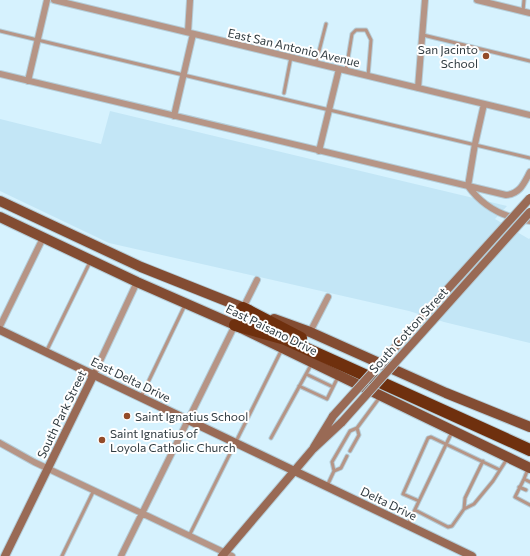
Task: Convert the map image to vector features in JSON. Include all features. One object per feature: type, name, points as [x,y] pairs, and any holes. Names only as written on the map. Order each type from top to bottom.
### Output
[{"type":"highway","points":[[243,308],[280,328],[354,363],[530,440]]},
{"type":"highway","points":[[235,325],[285,339],[530,450]]},
{"type":"main road","name":"South Cotton Street","points":[[313,449],[321,433],[333,416],[530,198]]},
{"type":"main road","name":"East Paisano Drive","points":[[0,201],[140,266],[243,308],[310,332],[446,393],[530,427]]},
{"type":"main road","name":"South Cotton Street","points":[[226,555],[313,449],[342,422],[530,212]]},
{"type":"main road","name":"East Paisano Drive","points":[[0,217],[137,282],[235,325],[529,468]]},
{"type":"main road","name":"East Delta Drive","points":[[0,330],[295,471]]},
{"type":"main road","name":"South Park Street","points":[[5,556],[94,374]]},
{"type":"main road","name":"Delta Drive","points":[[295,471],[472,556]]},
{"type":"street","points":[[28,81],[46,0]]},
{"type":"street","name":"East San Antonio Avenue","points":[[54,0],[530,114]]},
{"type":"street","points":[[174,116],[184,74],[190,33],[190,0]]},
{"type":"street","points":[[418,88],[425,0]]},
{"type":"street","points":[[477,0],[527,12]]},
{"type":"street","points":[[319,151],[339,69]]},
{"type":"street","points":[[0,74],[506,195],[514,195],[522,187],[530,172]]},
{"type":"street","points":[[484,104],[468,186],[474,194],[497,213],[517,220],[530,221]]},
{"type":"street","points":[[0,326],[43,238]]},
{"type":"street","points":[[243,308],[257,280]]},
{"type":"street","name":"South Park Street","points":[[94,374],[137,282]]},
{"type":"street","points":[[310,332],[328,297]]},
{"type":"street","points":[[121,556],[235,325]]},
{"type":"street","points":[[0,443],[226,555]]},
{"type":"lane","points":[[524,0],[527,12]]},
{"type":"lane","points":[[316,63],[326,24]]},
{"type":"lane","points":[[0,30],[530,158]]},
{"type":"lane","points":[[346,70],[352,34],[356,30],[366,30],[371,40],[368,76]]},
{"type":"lane","points":[[422,35],[530,61]]},
{"type":"lane","points":[[284,92],[291,57]]},
{"type":"lane","points":[[46,352],[91,260]]},
{"type":"lane","points":[[141,397],[186,303]]},
{"type":"lane","points":[[189,536],[283,348]]},
{"type":"lane","points":[[271,438],[312,363]]},
{"type":"lane","points":[[306,374],[333,387]]},
{"type":"lane","points":[[299,386],[311,389],[328,400],[339,376]]},
{"type":"lane","points":[[327,486],[334,471],[332,462],[350,431],[358,428],[381,396]]},
{"type":"lane","points":[[350,451],[359,435],[358,428]]},
{"type":"lane","points":[[407,525],[453,430]]},
{"type":"lane","points":[[419,501],[403,494],[428,438],[431,437],[500,470]]},
{"type":"lane","points":[[334,471],[341,468],[347,456]]},
{"type":"lane","points":[[415,510],[448,527],[452,526],[464,509],[474,504],[493,482],[508,457]]},
{"type":"lane","points":[[464,509],[465,498],[482,461]]},
{"type":"lane","points":[[529,468],[514,497],[530,505]]},
{"type":"lane","points":[[524,479],[530,482]]},
{"type":"lane","points":[[520,487],[526,490]]},
{"type":"lane","points":[[62,556],[94,490]]},
{"type":"shaded area","points":[[110,111],[507,206],[495,219],[529,239],[530,238],[530,343],[444,322],[409,311],[109,243],[0,191],[0,119],[101,144]]},
{"type":"place","name":"San Jacinto School","points":[[486,56]]},
{"type":"place","name":"Saint Ignatius School","points":[[127,416]]},
{"type":"place","name":"Saint Ignatius of Loyola Catholic Church","points":[[102,440]]}]
